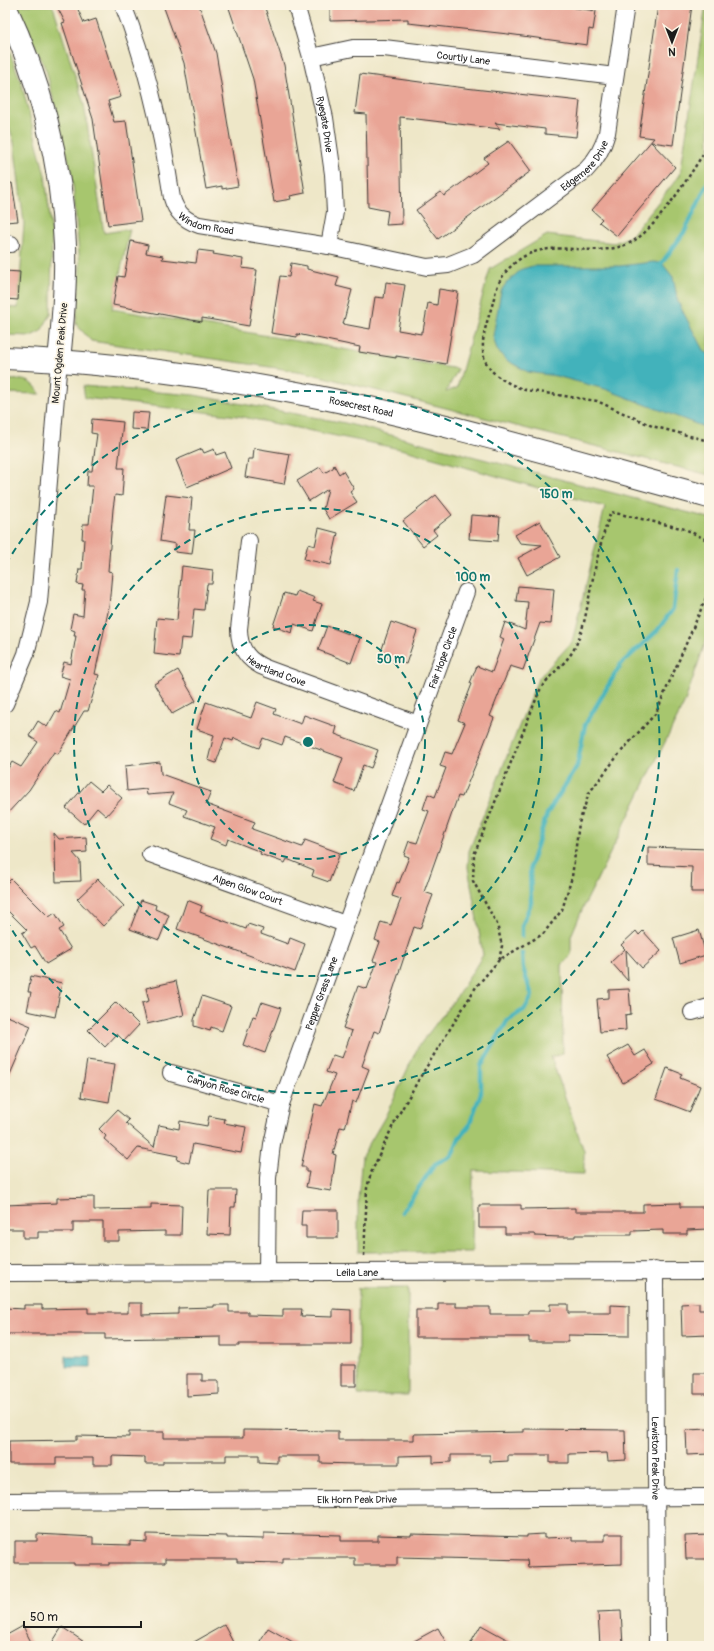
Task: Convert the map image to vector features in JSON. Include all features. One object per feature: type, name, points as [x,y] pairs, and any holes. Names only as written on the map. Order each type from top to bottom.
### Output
[{"type":"main road","name":"Mount Ogden Peak Drive","points":[[5,6],[34,81],[53,150],[59,183],[65,245],[65,274],[59,360]]},
{"type":"main road","name":"Rosecrest Road","points":[[5,358],[59,360],[186,373],[315,396],[434,424],[709,497]]},
{"type":"street","name":"Windom Road","points":[[123,5],[151,91],[160,126],[172,198],[179,213],[187,220],[198,225],[329,246],[427,267],[448,265]]},
{"type":"street","name":"Ryegate Drive","points":[[296,5],[311,57],[334,174],[336,212],[329,246]]},
{"type":"street","name":"Edgemere Drive","points":[[448,265],[473,255],[592,164],[605,142],[626,5]]},
{"type":"street","name":"Courtly Lane","points":[[311,57],[352,48],[384,48],[615,76]]},
{"type":"street","name":"Mount Ogden Peak Drive","points":[[5,704],[26,654],[39,602],[59,360]]},
{"type":"street","name":"Heartland Cove","points":[[248,541],[239,629],[240,643],[247,657],[255,663],[268,669],[418,724]]},
{"type":"street","name":"Fair Hope Circle","points":[[418,724],[466,592]]},
{"type":"street","name":"Pepper Grass Lane","points":[[267,1272],[268,1178],[272,1144],[281,1104],[418,724]]},
{"type":"street","name":"Alpen Glow Court","points":[[150,854],[345,924]]},
{"type":"street","points":[[692,1012],[709,1007]]},
{"type":"street","name":"Canyon Rose Circle","points":[[171,1073],[281,1104]]},
{"type":"street","name":"Lewiston Peak Drive","points":[[655,1270],[658,1646]]},
{"type":"street","name":"Leila Lane","points":[[5,1273],[709,1271]]},
{"type":"street","name":"Elk Horn Peak Drive","points":[[5,1501],[709,1497]]},
{"type":"path","points":[[709,144],[670,203],[644,233],[630,243],[602,250],[558,247],[539,250],[521,258],[507,269],[498,283],[482,343],[484,358],[491,371],[499,378],[517,387],[525,390],[597,401],[652,426],[709,441]]},
{"type":"path","points":[[499,960],[502,946],[497,924],[473,881],[474,855],[539,692],[543,685],[570,657],[578,642],[601,539],[611,512],[684,529],[709,541]]},
{"type":"path","points":[[364,1256],[367,1188],[371,1173],[395,1121],[476,987],[499,960],[543,934],[562,910],[572,877],[579,823],[589,793],[619,754],[656,712],[709,591]]},
{"type":"green space","points":[[16,5],[52,5],[84,104],[104,233],[130,229],[112,309],[458,369],[446,392],[457,388],[490,269],[547,235],[614,243],[631,236],[680,175],[706,5],[709,5],[709,475],[304,372],[91,341],[76,324],[80,266],[72,174],[46,70]]},
{"type":"green space","points":[[5,40],[21,82],[45,175],[52,235],[51,314],[41,331],[31,336],[5,335],[5,307],[18,308],[24,223],[14,142],[5,114]]},
{"type":"green space","points":[[5,380],[21,380],[30,382],[40,394],[5,393]]},
{"type":"green space","points":[[83,386],[194,395],[345,423],[709,518],[709,632],[684,704],[582,910],[571,936],[571,955],[562,965],[563,1054],[551,1057],[584,1151],[584,1174],[473,1171],[472,1252],[358,1252],[358,1199],[362,1156],[385,1117],[418,1047],[458,995],[483,955],[468,867],[469,851],[538,679],[572,642],[605,507],[405,450],[238,416],[85,398]]},
{"type":"green space","points":[[358,1288],[408,1288],[408,1395],[358,1395]]},
{"type":"water","points":[[653,262],[662,263],[673,277],[678,302],[704,352],[709,354],[709,429],[605,389],[556,376],[528,372],[506,360],[497,350],[493,336],[501,291],[507,282],[522,269],[533,266],[620,266]]},
{"type":"water","points":[[66,1356],[91,1356],[91,1367],[66,1367]]},
{"type":"building","points":[[56,5],[76,5],[84,23],[96,19],[121,97],[108,101],[114,122],[126,121],[141,221],[108,225],[93,119],[62,23],[65,22]]},
{"type":"building","points":[[163,5],[199,5],[216,53],[238,186],[222,189],[222,186],[206,189],[184,63]]},
{"type":"building","points":[[228,5],[264,5],[284,65],[305,193],[290,196],[291,199],[274,202],[253,79]]},
{"type":"building","points":[[330,5],[556,5],[596,11],[593,30],[589,29],[587,45],[508,34],[408,23],[408,19],[330,21]]},
{"type":"building","points":[[658,5],[692,5],[673,145],[651,142],[675,167],[617,236],[599,222],[602,219],[592,210],[654,138],[639,136]]},
{"type":"building","points":[[360,74],[580,101],[576,137],[545,134],[545,129],[495,123],[500,129],[400,117],[402,224],[386,225],[388,211],[368,207],[366,114],[355,113]]},
{"type":"building","points":[[509,141],[531,171],[438,239],[416,210],[441,192],[444,196],[488,163],[484,158]]},
{"type":"building","points":[[12,183],[18,221],[5,222],[5,184]]},
{"type":"building","points":[[131,241],[148,245],[146,253],[163,256],[162,259],[196,263],[198,250],[243,259],[242,268],[257,270],[249,326],[202,318],[202,322],[113,305],[118,276],[124,277]]},
{"type":"building","points":[[291,263],[307,266],[307,269],[339,277],[336,286],[352,290],[343,324],[370,329],[375,297],[384,298],[386,282],[405,285],[398,330],[421,334],[421,331],[423,331],[428,303],[437,305],[439,289],[458,292],[446,364],[359,352],[360,347],[297,334],[297,337],[271,333],[280,276],[289,277]]},
{"type":"building","points":[[5,271],[20,272],[18,300],[5,299]]},
{"type":"building","points":[[132,412],[149,413],[147,430],[131,429]]},
{"type":"building","points":[[92,419],[123,422],[118,468],[124,468],[122,496],[115,495],[113,509],[108,571],[112,572],[109,607],[95,674],[99,675],[88,711],[84,711],[58,754],[54,752],[29,790],[5,816],[5,773],[12,762],[21,767],[38,742],[29,736],[38,721],[47,727],[56,711],[60,713],[70,679],[60,676],[64,662],[71,664],[76,636],[74,636],[75,631],[70,629],[73,614],[83,616],[85,590],[82,590],[83,585],[77,584],[79,569],[82,569],[84,539],[82,539],[83,524],[89,524],[93,486],[87,486],[88,471],[92,471],[97,434],[91,433]]},
{"type":"building","points":[[254,448],[290,454],[284,484],[245,477],[248,459],[253,459]]},
{"type":"building","points":[[202,449],[204,453],[214,449],[216,455],[225,452],[231,468],[187,487],[176,460]]},
{"type":"building","points":[[334,465],[339,474],[343,471],[354,489],[350,492],[357,502],[329,519],[323,509],[328,489],[309,501],[297,481],[320,467],[324,473],[333,468]]},
{"type":"building","points":[[166,495],[192,498],[189,530],[195,530],[192,554],[175,552],[176,544],[160,541]]},
{"type":"building","points":[[436,495],[452,515],[433,530],[437,535],[423,546],[403,521]]},
{"type":"building","points":[[471,515],[500,517],[498,541],[469,539]]},
{"type":"building","points":[[540,521],[560,557],[527,575],[518,558],[542,545],[520,543],[515,535]]},
{"type":"building","points":[[319,528],[338,533],[331,565],[304,559],[308,544],[315,546]]},
{"type":"building","points":[[182,566],[213,570],[212,584],[207,584],[204,610],[194,609],[191,639],[181,638],[179,657],[154,654],[157,618],[177,620]]},
{"type":"building","points":[[518,586],[554,589],[551,624],[540,623],[523,670],[510,666],[490,716],[494,718],[480,754],[462,797],[458,796],[424,892],[433,895],[420,929],[414,927],[379,1033],[374,1031],[362,1066],[369,1069],[356,1103],[352,1101],[345,1128],[340,1127],[333,1154],[336,1155],[331,1191],[306,1187],[309,1172],[306,1172],[306,1167],[301,1167],[315,1104],[322,1106],[335,1075],[326,1072],[333,1055],[342,1058],[352,1031],[343,1028],[358,986],[367,989],[377,962],[373,961],[380,942],[375,940],[381,922],[391,925],[401,899],[392,896],[397,882],[399,883],[409,857],[404,855],[409,841],[417,843],[429,811],[423,809],[428,794],[435,797],[446,768],[440,766],[445,752],[452,754],[465,723],[458,720],[472,684],[470,683],[477,666],[492,672],[504,639],[500,637],[505,622],[525,630],[528,602],[516,601]]},
{"type":"building","points":[[297,591],[315,598],[313,601],[322,604],[313,631],[294,624],[292,633],[273,626],[284,593],[295,596]]},
{"type":"building","points":[[391,622],[417,631],[406,664],[380,655]]},
{"type":"building","points":[[327,626],[360,638],[351,663],[318,650]]},
{"type":"building","points":[[178,670],[196,701],[172,714],[154,684]]},
{"type":"building","points":[[206,702],[251,718],[257,702],[276,709],[274,714],[301,724],[304,715],[337,727],[335,734],[378,750],[371,768],[363,765],[354,791],[334,783],[343,758],[285,737],[282,745],[263,738],[259,748],[234,738],[233,741],[225,738],[216,763],[208,760],[214,735],[197,729]]},
{"type":"building","points":[[160,762],[161,774],[211,792],[206,804],[255,822],[252,829],[302,847],[305,840],[340,853],[329,882],[312,876],[314,870],[287,859],[285,863],[260,854],[261,852],[228,839],[226,845],[210,839],[215,827],[184,816],[187,810],[169,803],[173,793],[147,795],[146,789],[127,791],[125,766]]},
{"type":"building","points":[[89,781],[101,791],[107,785],[122,798],[106,816],[97,808],[84,824],[66,808]]},
{"type":"building","points":[[54,833],[59,839],[86,837],[87,852],[73,853],[80,861],[81,881],[56,882]]},
{"type":"building","points":[[648,847],[709,849],[709,892],[691,892],[692,867],[648,865]]},
{"type":"building","points":[[11,879],[49,917],[55,913],[64,927],[59,930],[71,949],[46,964],[35,946],[31,948],[22,933],[27,930],[5,908],[5,885]]},
{"type":"building","points":[[98,879],[124,906],[103,926],[77,899]]},
{"type":"building","points":[[141,900],[156,905],[155,909],[169,915],[159,940],[130,929]]},
{"type":"building","points":[[187,900],[202,906],[200,912],[246,929],[248,924],[263,929],[261,934],[288,944],[290,938],[305,944],[295,972],[177,929]]},
{"type":"building","points":[[699,930],[706,955],[680,963],[673,938]]},
{"type":"building","points":[[636,931],[639,935],[643,931],[661,951],[642,968],[626,950],[628,981],[611,962],[625,949],[621,945]]},
{"type":"building","points":[[31,976],[62,983],[55,1017],[27,1011],[31,992],[28,992]]},
{"type":"building","points":[[176,981],[184,1015],[147,1024],[142,1003],[149,1001],[146,988]]},
{"type":"building","points":[[629,989],[631,1014],[625,1015],[626,1030],[600,1032],[597,999],[609,998],[609,990]]},
{"type":"building","points":[[202,996],[231,1006],[222,1031],[211,1027],[210,1031],[194,1026],[194,1020]]},
{"type":"building","points":[[116,1002],[139,1025],[124,1041],[117,1034],[105,1047],[88,1030]]},
{"type":"building","points":[[262,1002],[281,1008],[265,1053],[243,1045],[253,1016],[256,1017]]},
{"type":"building","points":[[5,1015],[31,1026],[5,1086]]},
{"type":"building","points":[[628,1045],[635,1056],[645,1050],[654,1064],[623,1083],[607,1057]]},
{"type":"building","points":[[87,1060],[115,1064],[109,1102],[81,1097]]},
{"type":"building","points":[[667,1068],[682,1074],[680,1078],[700,1086],[690,1112],[656,1099]]},
{"type":"building","points":[[117,1110],[129,1120],[126,1123],[154,1147],[159,1125],[179,1129],[180,1121],[207,1126],[209,1116],[225,1119],[224,1123],[246,1127],[241,1153],[193,1144],[189,1163],[177,1160],[178,1156],[138,1148],[128,1160],[104,1139],[106,1136],[99,1129]]},
{"type":"building","points":[[209,1190],[236,1190],[235,1207],[231,1207],[230,1235],[207,1234]]},
{"type":"building","points":[[94,1197],[94,1210],[151,1209],[151,1204],[182,1205],[181,1235],[165,1235],[165,1231],[119,1232],[119,1241],[103,1241],[103,1222],[73,1222],[73,1232],[38,1232],[38,1238],[23,1238],[23,1229],[5,1229],[5,1205],[57,1203],[57,1198]]},
{"type":"building","points":[[680,1203],[680,1207],[709,1207],[709,1229],[687,1230],[687,1234],[663,1234],[663,1230],[632,1231],[632,1235],[575,1235],[575,1237],[560,1237],[535,1236],[534,1234],[505,1234],[505,1228],[479,1228],[479,1205],[521,1205],[521,1209],[575,1208],[575,1212],[643,1212],[643,1204]]},
{"type":"building","points":[[302,1210],[338,1210],[338,1238],[306,1238],[306,1226],[301,1226]]},
{"type":"building","points":[[128,1303],[142,1303],[142,1315],[178,1314],[178,1308],[214,1307],[214,1305],[229,1305],[229,1312],[248,1312],[248,1315],[283,1316],[283,1309],[302,1309],[301,1316],[333,1317],[333,1309],[351,1310],[351,1344],[239,1344],[239,1346],[221,1346],[221,1337],[105,1339],[105,1334],[5,1334],[5,1308],[24,1309],[24,1305],[42,1305],[42,1309],[88,1308],[88,1313],[128,1313]]},
{"type":"building","points":[[438,1303],[456,1303],[456,1307],[490,1307],[490,1314],[528,1314],[528,1311],[550,1311],[550,1304],[568,1304],[568,1313],[611,1313],[611,1305],[629,1306],[629,1336],[568,1335],[568,1342],[529,1342],[529,1337],[416,1337],[416,1310],[438,1310]]},
{"type":"building","points":[[699,1303],[699,1310],[709,1310],[709,1335],[682,1336],[681,1304]]},
{"type":"building","points":[[341,1365],[356,1365],[356,1386],[341,1386]]},
{"type":"building","points":[[694,1373],[709,1373],[709,1394],[694,1394]]},
{"type":"building","points":[[187,1374],[202,1374],[202,1381],[219,1381],[219,1394],[187,1396]]},
{"type":"building","points":[[524,1429],[625,1430],[626,1460],[608,1461],[607,1453],[569,1454],[569,1463],[550,1463],[550,1455],[508,1455],[508,1461],[490,1462],[490,1455],[451,1455],[451,1462],[433,1463],[433,1455],[399,1456],[399,1464],[353,1464],[320,1463],[320,1456],[277,1456],[277,1463],[259,1462],[259,1455],[226,1455],[226,1461],[163,1461],[163,1464],[145,1464],[145,1457],[112,1456],[112,1465],[93,1465],[93,1458],[56,1458],[56,1464],[9,1464],[9,1441],[77,1440],[77,1436],[129,1437],[129,1432],[164,1432],[164,1438],[243,1438],[243,1430],[338,1431],[338,1440],[414,1440],[414,1434],[524,1432]]},
{"type":"building","points":[[709,1429],[709,1454],[687,1455],[686,1430]]},
{"type":"building","points":[[264,1533],[341,1535],[341,1541],[378,1541],[378,1535],[411,1536],[411,1534],[527,1537],[527,1535],[544,1534],[544,1538],[572,1537],[572,1541],[605,1541],[605,1534],[622,1534],[622,1564],[528,1567],[527,1560],[397,1557],[397,1565],[355,1565],[355,1558],[283,1558],[283,1563],[237,1562],[237,1559],[165,1559],[165,1563],[109,1563],[109,1565],[74,1565],[74,1563],[15,1563],[15,1541],[37,1541],[37,1534],[93,1537],[93,1544],[130,1545],[130,1541],[147,1542],[147,1534],[227,1536],[227,1538],[264,1539]]},
{"type":"building","points":[[709,1535],[709,1559],[686,1559],[685,1536]]},
{"type":"building","points":[[621,1611],[623,1646],[600,1646],[598,1612]]},
{"type":"building","points":[[224,1625],[235,1646],[187,1646]]},
{"type":"building","points":[[481,1625],[519,1646],[469,1646]]},
{"type":"building","points":[[23,1626],[33,1646],[5,1646],[5,1636]]},
{"type":"building","points":[[62,1627],[90,1646],[50,1646]]},
{"type":"building","points":[[268,1628],[300,1646],[257,1646]]},
{"type":"building","points":[[438,1628],[448,1646],[405,1646]]},
{"type":"waterway","points":[[659,267],[685,231],[709,180]]},
{"type":"waterway","points":[[522,936],[522,926],[531,903],[530,867],[547,814],[577,766],[585,725],[621,664],[657,631],[673,609],[678,570]]},
{"type":"waterway","points":[[402,1212],[435,1164],[452,1155],[459,1138],[469,1126],[481,1093],[481,1066],[508,1020],[525,1009],[532,996],[523,968],[522,953]]}]
